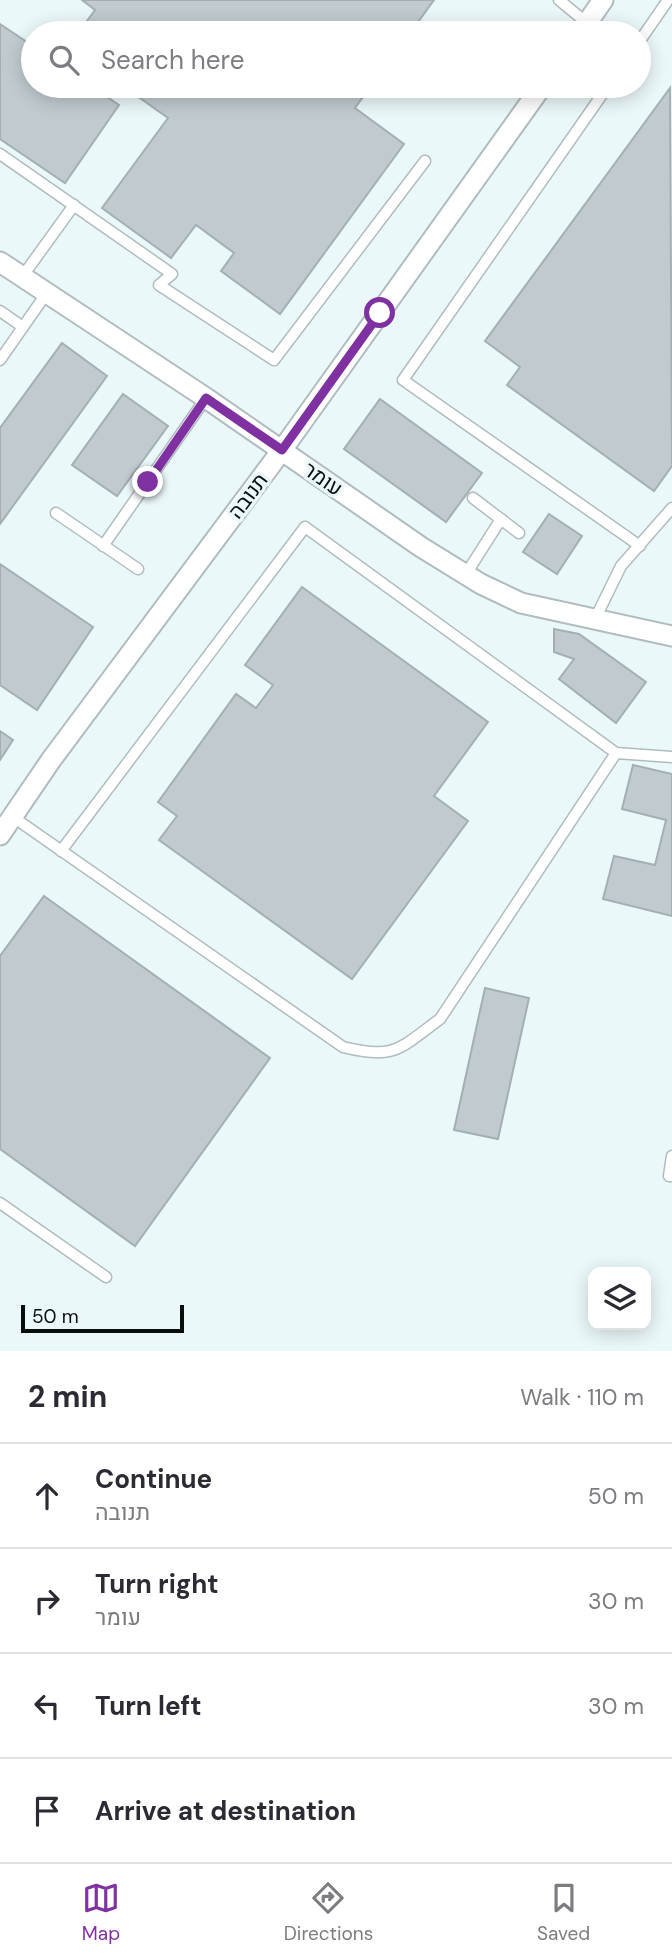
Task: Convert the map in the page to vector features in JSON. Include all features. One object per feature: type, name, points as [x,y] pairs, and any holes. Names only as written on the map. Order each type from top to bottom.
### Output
[{"type":"street","points":[[588,21],[603,0]]},
{"type":"street","name":"תנובה","points":[[0,835],[51,760],[282,450],[533,98]]},
{"type":"street","name":"עומר","points":[[0,262],[206,398],[421,547],[466,574],[521,603],[672,636]]},
{"type":"lane","points":[[559,0],[577,21]]},
{"type":"lane","points":[[651,25],[668,0]]},
{"type":"lane","points":[[600,98],[403,380],[640,546]]},
{"type":"lane","points":[[0,154],[172,274],[159,285],[274,360],[425,161]]},
{"type":"lane","points":[[22,277],[74,205]]},
{"type":"lane","points":[[0,360],[46,294]]},
{"type":"lane","points":[[0,311],[23,327]]},
{"type":"lane","points":[[103,546],[206,398]]},
{"type":"lane","points":[[473,498],[519,533]]},
{"type":"lane","points":[[595,619],[621,566],[672,508]]},
{"type":"lane","points":[[56,513],[138,569]]},
{"type":"lane","points":[[466,574],[501,519]]},
{"type":"lane","points":[[61,851],[305,527],[616,753],[672,757]]},
{"type":"lane","points":[[13,817],[344,1047],[370,1054],[386,1054],[440,1019],[616,753]]},
{"type":"lane","points":[[672,1156],[669,1176],[672,1176]]},
{"type":"lane","points":[[0,1203],[106,1277]]},
{"type":"building","points":[[82,0],[434,0],[419,21],[87,21],[95,10]]},
{"type":"building","points":[[0,24],[21,38],[21,98],[109,98],[119,105],[65,183],[0,139]]},
{"type":"building","points":[[670,88],[672,466],[654,491],[507,385],[520,367],[485,341]]},
{"type":"building","points":[[140,98],[362,98],[355,108],[404,144],[280,314],[221,271],[234,253],[196,225],[171,258],[102,208],[168,118]]},
{"type":"building","points":[[62,343],[107,376],[0,524],[0,428]]},
{"type":"building","points":[[123,394],[168,426],[117,496],[72,465]]},
{"type":"building","points":[[380,399],[482,473],[446,522],[344,449]]},
{"type":"building","points":[[549,514],[582,536],[557,574],[523,552]]},
{"type":"building","points":[[0,564],[93,627],[37,710],[0,685]]},
{"type":"building","points":[[302,587],[488,722],[434,796],[468,821],[352,979],[159,840],[177,816],[158,802],[236,694],[256,708],[273,685],[245,665]]},
{"type":"building","points":[[554,629],[579,634],[646,682],[616,723],[559,679],[574,659],[554,652]]},
{"type":"building","points":[[0,731],[13,740],[0,760]]},
{"type":"building","points":[[633,765],[672,774],[672,916],[603,899],[614,856],[655,865],[666,820],[622,809]]},
{"type":"building","points":[[44,896],[270,1058],[135,1246],[0,1149],[0,956]]},
{"type":"building","points":[[485,988],[529,998],[498,1139],[454,1130]]},
{"type":"route","points":[[148,482],[206,398],[282,450],[380,313]]}]
